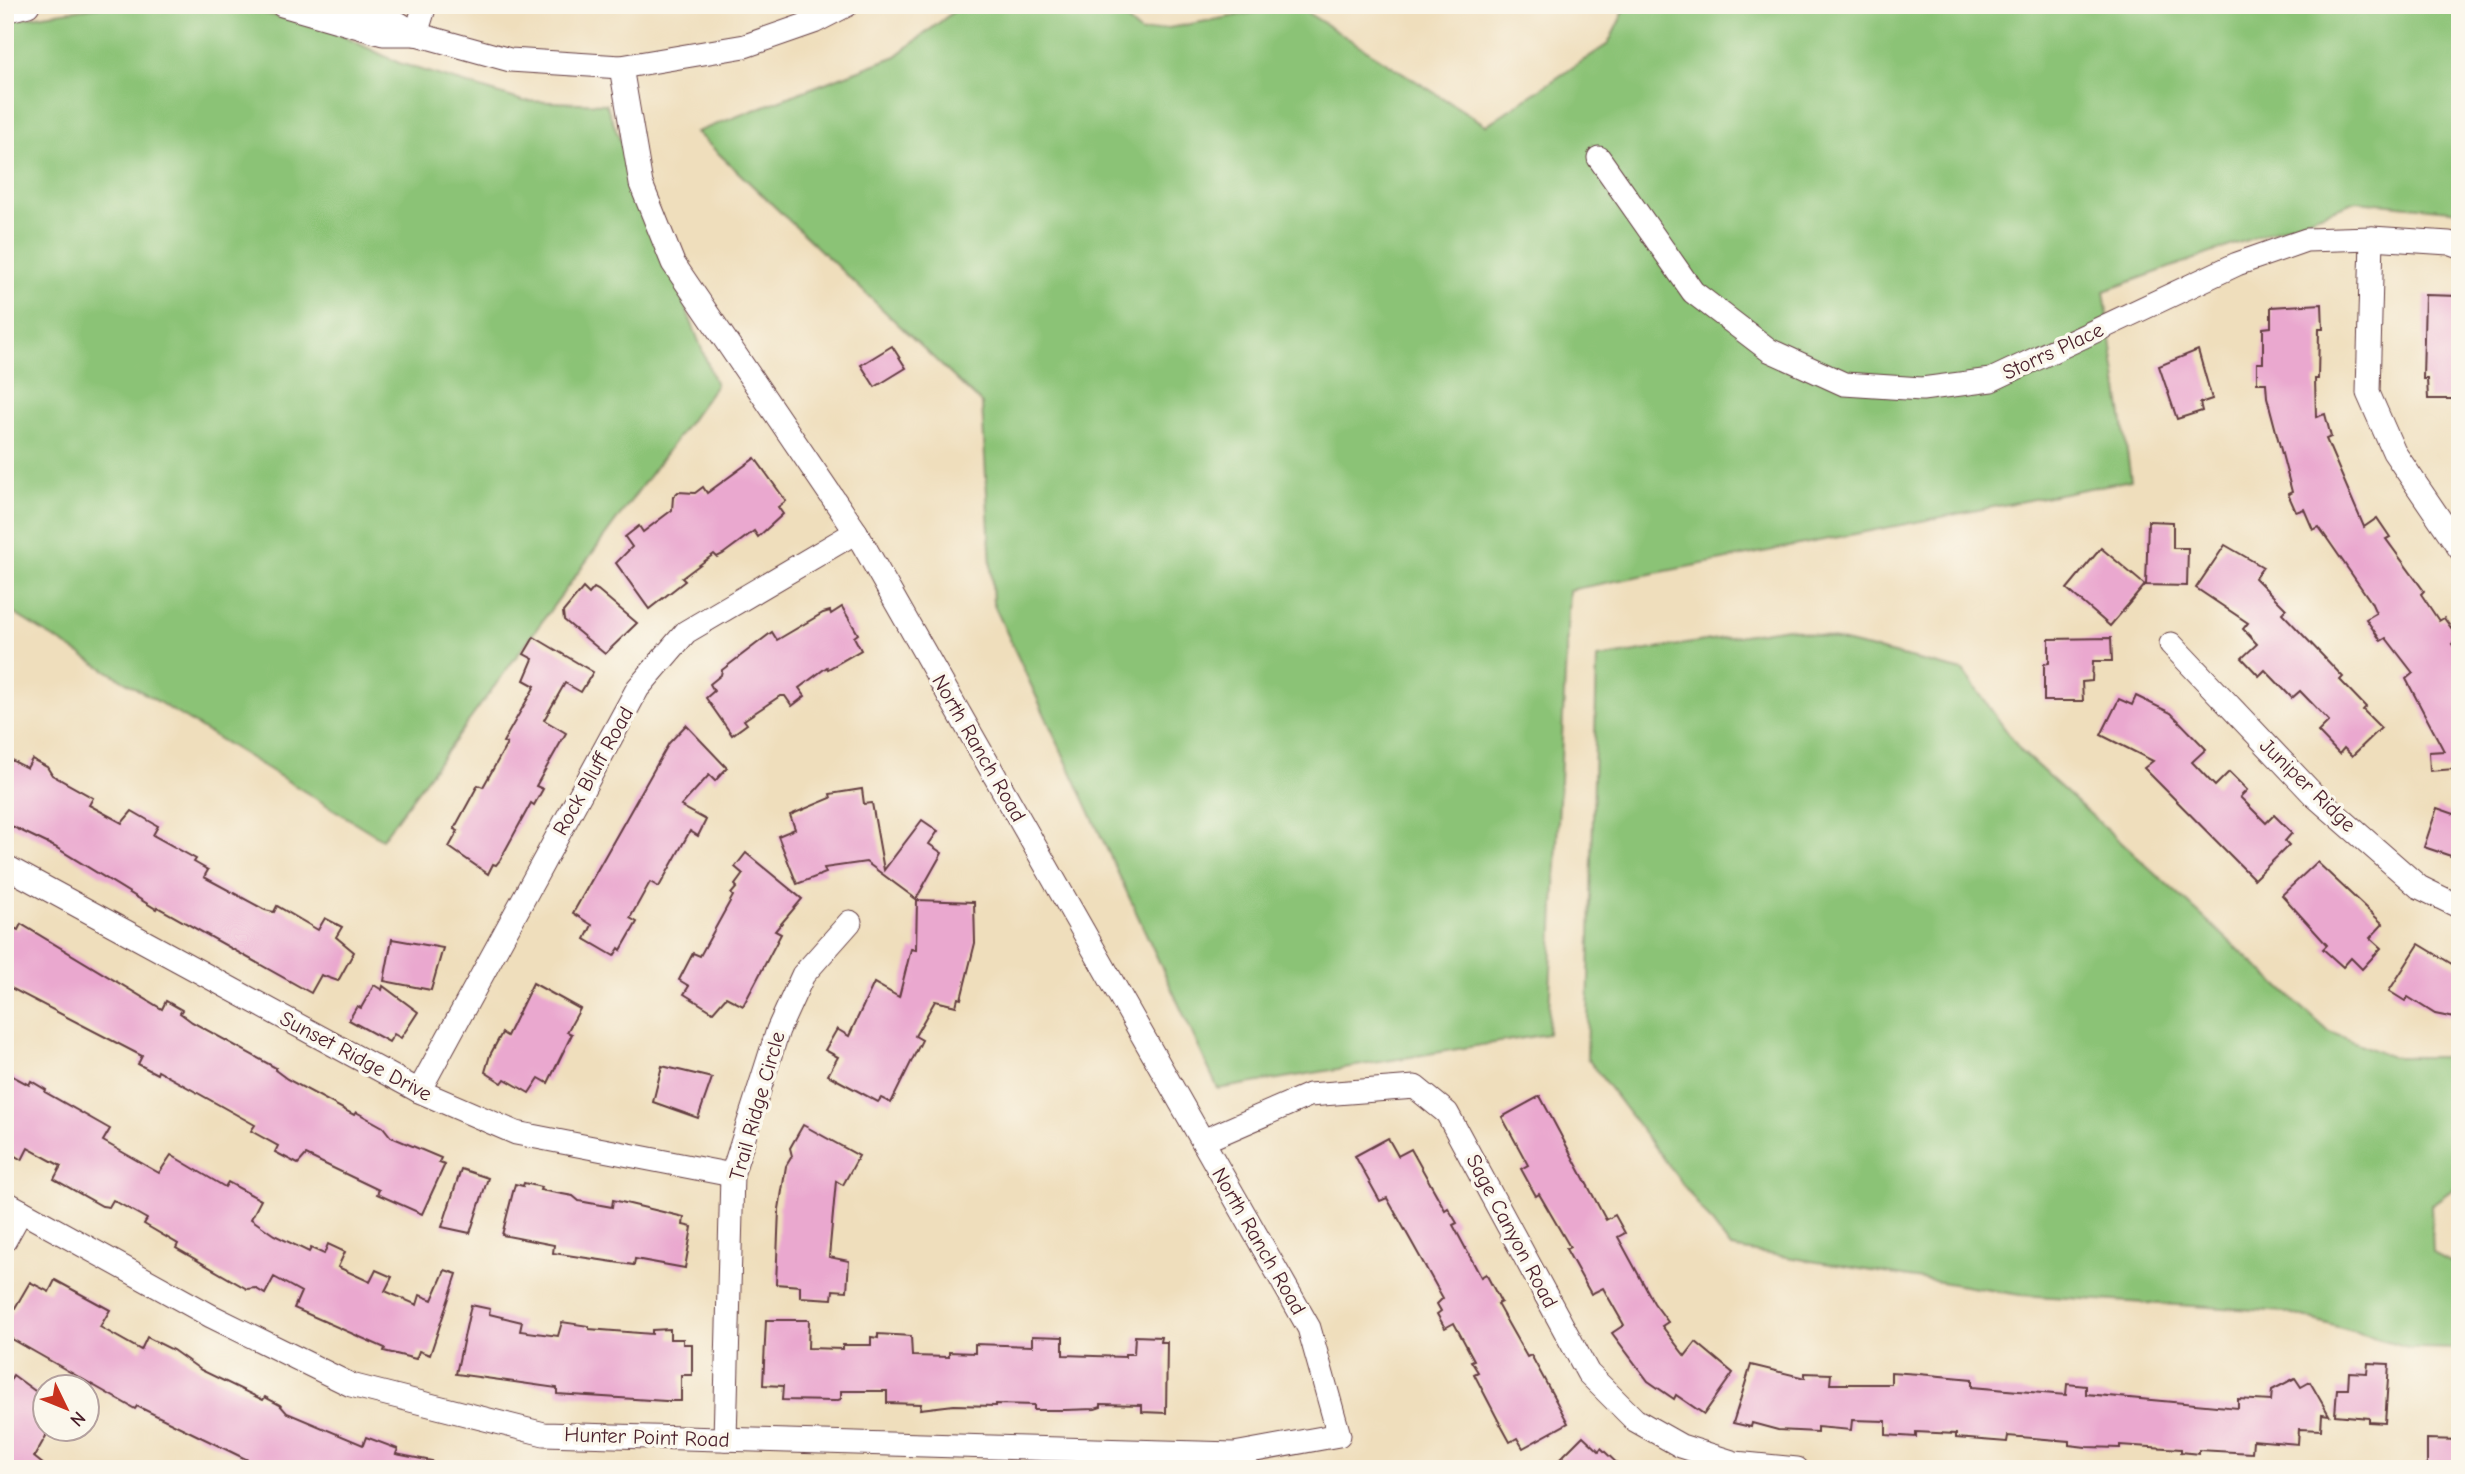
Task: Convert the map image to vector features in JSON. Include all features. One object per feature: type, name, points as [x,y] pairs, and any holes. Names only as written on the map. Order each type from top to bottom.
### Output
[{"type":"street","points":[[5,11],[28,5]]},
{"type":"street","points":[[282,5],[383,34],[416,34],[510,60],[621,67],[745,46],[814,22],[847,5]]},
{"type":"street","points":[[351,5],[390,18],[416,34]]},
{"type":"street","points":[[416,34],[425,5]]},
{"type":"street","name":"North Ranch Road","points":[[621,67],[641,184],[673,263],[856,532],[1309,1328],[1339,1435]]},
{"type":"street","name":"Storrs Place","points":[[1599,158],[1693,292],[1769,350],[1844,384],[1922,389],[1991,380],[2237,264],[2305,240],[2372,237],[2449,243],[2460,247]]},
{"type":"street","points":[[2372,237],[2368,393],[2394,453],[2460,549]]},
{"type":"street","name":"Rock Bluff Road","points":[[419,1091],[639,688],[686,632],[856,532]]},
{"type":"street","name":"Juniper Ridge","points":[[2171,644],[2315,796],[2418,887],[2460,907]]},
{"type":"street","name":"Sunset Ridge Drive","points":[[5,866],[419,1091],[516,1133],[732,1175]]},
{"type":"street","name":"Trail Ridge Circle","points":[[725,1439],[732,1175],[778,1030],[803,975],[850,922]]},
{"type":"street","name":"Sage Canyon Road","points":[[1203,1142],[1309,1095],[1415,1087],[1447,1113],[1588,1373],[1635,1420],[1681,1447],[1735,1463],[1797,1469]]},
{"type":"street","points":[[5,1240],[13,1207]]},
{"type":"street","name":"Hunter Point Road","points":[[13,1207],[211,1316],[351,1385],[544,1434],[1234,1454],[1339,1435]]},
{"type":"green space","points":[[108,5],[225,5],[322,26],[399,63],[523,101],[606,104],[716,385],[382,839],[5,608],[5,24],[12,20]]},
{"type":"green space","points":[[962,5],[1110,5],[1141,33],[1295,5],[1486,125],[1608,44],[1627,5],[2460,5],[2460,211],[2357,201],[2104,291],[2131,480],[1569,590],[1548,1034],[1218,1089],[993,603],[982,404],[696,132],[896,56]]},
{"type":"green space","points":[[1787,628],[1963,671],[2021,751],[2328,1031],[2391,1057],[2460,1057],[2460,1184],[2431,1205],[2433,1253],[2460,1267],[2460,1349],[2411,1348],[2286,1312],[2020,1295],[1731,1248],[1587,1058],[1597,658]]},
{"type":"building","points":[[2425,295],[2460,296],[2460,399],[2428,399],[2427,379],[2423,379]]},
{"type":"building","points":[[2322,304],[2323,329],[2319,329],[2318,379],[2315,379],[2316,417],[2325,414],[2331,437],[2326,439],[2364,527],[2377,518],[2390,537],[2386,539],[2424,591],[2421,594],[2439,621],[2444,618],[2459,639],[2452,644],[2460,655],[2460,781],[2454,769],[2430,771],[2429,752],[2444,751],[2406,679],[2413,673],[2386,638],[2381,641],[2366,619],[2376,613],[2371,602],[2319,527],[2313,530],[2304,509],[2296,512],[2288,494],[2292,492],[2267,397],[2266,383],[2257,383],[2257,363],[2263,363],[2263,328],[2271,327],[2271,307]]},
{"type":"building","points":[[892,346],[906,368],[875,387],[861,365]]},
{"type":"building","points":[[2198,350],[2212,399],[2200,403],[2202,411],[2177,419],[2159,366]]},
{"type":"building","points":[[755,458],[786,501],[778,507],[783,514],[758,537],[754,531],[723,554],[717,557],[714,554],[682,578],[685,581],[649,609],[616,563],[632,547],[625,537],[639,526],[643,532],[672,510],[673,497],[678,492],[695,493],[703,487],[707,493]]},
{"type":"building","points":[[2148,521],[2173,522],[2173,548],[2188,548],[2187,586],[2146,585]]},
{"type":"building","points":[[2225,545],[2263,567],[2255,578],[2286,609],[2282,613],[2343,677],[2340,680],[2366,707],[2363,710],[2381,728],[2352,756],[2344,748],[2339,754],[2318,732],[2329,721],[2300,691],[2292,698],[2265,670],[2259,676],[2242,658],[2257,644],[2243,629],[2248,623],[2196,588]]},
{"type":"building","points":[[2101,548],[2145,585],[2110,626],[2067,589]]},
{"type":"building","points":[[583,588],[589,594],[594,588],[598,590],[637,623],[605,654],[564,620],[563,612]]},
{"type":"building","points":[[842,607],[858,634],[854,637],[861,650],[828,669],[827,667],[799,688],[805,696],[792,706],[785,696],[780,696],[744,720],[747,724],[732,735],[706,698],[714,691],[710,684],[721,675],[722,670],[772,632],[777,640],[823,613],[830,611],[831,614]]},
{"type":"building","points":[[534,637],[593,672],[581,692],[565,683],[544,720],[566,733],[536,786],[543,789],[534,805],[531,803],[500,860],[496,865],[493,864],[488,874],[449,847],[458,831],[454,829],[478,785],[483,787],[507,744],[503,742],[535,686],[524,680],[533,659],[524,654]]},
{"type":"building","points":[[2111,638],[2112,661],[2093,661],[2092,681],[2082,682],[2083,701],[2044,701],[2044,664],[2049,663],[2049,639]]},
{"type":"building","points":[[2136,696],[2171,713],[2206,749],[2192,762],[2215,786],[2229,772],[2247,790],[2240,797],[2266,823],[2274,815],[2292,833],[2285,841],[2289,845],[2254,879],[2144,768],[2153,761],[2101,735],[2119,699],[2132,705]]},
{"type":"building","points":[[686,725],[727,768],[715,781],[709,775],[681,806],[706,820],[698,836],[690,831],[659,887],[650,882],[630,918],[637,922],[621,950],[619,948],[614,956],[585,939],[592,925],[573,913],[669,743]]},
{"type":"building","points":[[5,757],[27,768],[32,759],[47,767],[52,775],[93,798],[89,805],[122,823],[132,811],[158,826],[153,835],[196,859],[194,862],[208,870],[204,877],[265,910],[274,912],[277,906],[318,930],[325,918],[342,927],[336,937],[354,952],[338,981],[321,975],[311,993],[157,907],[156,909],[55,847],[5,823]]},
{"type":"building","points":[[862,789],[864,804],[872,803],[884,870],[922,820],[938,831],[929,844],[942,853],[916,899],[866,862],[824,868],[826,873],[797,884],[778,836],[795,829],[790,815],[831,798],[830,794]]},
{"type":"building","points":[[2437,808],[2460,816],[2460,859],[2424,847]]},
{"type":"building","points":[[746,853],[802,899],[775,931],[781,934],[743,1006],[726,997],[713,1012],[684,994],[689,986],[679,980],[693,953],[700,956],[733,896],[731,894],[737,887],[735,885],[743,874],[735,867]]},
{"type":"building","points":[[2317,862],[2383,924],[2370,938],[2381,948],[2362,969],[2351,958],[2343,967],[2323,949],[2327,945],[2282,895]]},
{"type":"building","points":[[917,900],[974,902],[975,943],[961,999],[958,998],[956,1006],[935,1001],[915,1036],[922,1040],[891,1103],[881,1098],[878,1102],[828,1075],[838,1057],[825,1050],[837,1029],[849,1036],[874,983],[899,997],[911,949],[916,950]]},
{"type":"building","points":[[5,924],[18,930],[21,924],[162,1009],[166,1001],[182,1010],[180,1013],[192,1022],[276,1068],[275,1070],[287,1079],[354,1115],[356,1112],[383,1127],[391,1137],[441,1158],[439,1162],[445,1164],[422,1214],[377,1194],[379,1190],[306,1155],[298,1164],[275,1152],[278,1146],[251,1131],[255,1125],[158,1071],[157,1074],[138,1064],[142,1056],[5,985]]},
{"type":"building","points":[[392,939],[443,948],[431,990],[384,981]]},
{"type":"building","points":[[2419,944],[2460,969],[2460,1019],[2435,1014],[2408,997],[2405,1001],[2389,991]]},
{"type":"building","points":[[533,983],[580,1009],[567,1032],[572,1034],[548,1083],[539,1078],[529,1093],[505,1079],[502,1083],[485,1072],[490,1055],[502,1033],[507,1036]]},
{"type":"building","points":[[374,985],[382,990],[383,986],[418,1012],[401,1038],[394,1034],[389,1042],[349,1020],[357,1006],[361,1008]]},
{"type":"building","points":[[662,1066],[712,1078],[698,1118],[653,1102]]},
{"type":"building","points":[[5,1072],[29,1085],[31,1081],[46,1090],[45,1092],[110,1129],[103,1141],[159,1173],[171,1155],[225,1187],[228,1182],[261,1200],[251,1219],[274,1235],[309,1252],[311,1248],[324,1254],[328,1244],[345,1252],[338,1267],[370,1282],[376,1270],[392,1277],[385,1291],[417,1305],[420,1295],[432,1300],[445,1270],[457,1274],[430,1355],[419,1351],[416,1359],[384,1351],[385,1348],[294,1308],[301,1292],[274,1277],[265,1294],[255,1288],[247,1289],[176,1248],[178,1244],[144,1224],[147,1219],[113,1200],[109,1207],[102,1206],[54,1179],[61,1166],[28,1148],[22,1160],[5,1150]]},
{"type":"building","points":[[1540,1096],[1606,1220],[1615,1215],[1625,1233],[1618,1237],[1654,1303],[1668,1322],[1662,1326],[1685,1356],[1696,1342],[1733,1373],[1704,1414],[1676,1395],[1674,1399],[1648,1381],[1612,1333],[1624,1325],[1603,1288],[1591,1294],[1566,1249],[1570,1247],[1521,1169],[1528,1165],[1502,1117]]},
{"type":"building","points":[[803,1125],[859,1156],[843,1185],[836,1181],[829,1257],[849,1261],[847,1291],[833,1290],[832,1299],[800,1297],[800,1286],[776,1284],[779,1209],[786,1166],[792,1156],[790,1148]]},
{"type":"building","points":[[1388,1138],[1398,1156],[1411,1149],[1445,1210],[1448,1208],[1457,1223],[1453,1225],[1481,1277],[1486,1274],[1501,1302],[1497,1304],[1527,1357],[1531,1355],[1568,1423],[1523,1448],[1517,1438],[1510,1442],[1474,1374],[1478,1372],[1471,1361],[1474,1360],[1454,1323],[1445,1328],[1437,1314],[1441,1311],[1437,1304],[1443,1298],[1387,1198],[1380,1201],[1355,1156]]},
{"type":"building","points":[[461,1169],[488,1178],[470,1233],[442,1227]]},
{"type":"building","points":[[524,1183],[541,1187],[540,1190],[573,1196],[579,1201],[612,1207],[613,1200],[684,1217],[683,1225],[692,1227],[685,1268],[635,1259],[634,1265],[553,1253],[554,1245],[502,1235],[515,1184],[523,1186]]},
{"type":"building","points":[[55,1280],[110,1310],[100,1327],[141,1350],[147,1337],[173,1350],[201,1370],[263,1400],[265,1397],[280,1405],[287,1413],[363,1445],[366,1437],[398,1449],[396,1454],[432,1461],[431,1469],[276,1469],[261,1461],[256,1464],[137,1406],[135,1409],[102,1390],[102,1372],[70,1372],[5,1335],[5,1325],[30,1282],[49,1292]]},
{"type":"building","points":[[471,1305],[490,1309],[489,1314],[522,1322],[520,1331],[558,1336],[562,1322],[589,1326],[589,1329],[652,1334],[652,1330],[670,1329],[670,1339],[683,1339],[683,1344],[692,1344],[692,1375],[681,1375],[681,1401],[666,1401],[557,1394],[557,1388],[456,1374]]},
{"type":"building","points":[[766,1320],[809,1320],[808,1348],[843,1349],[843,1345],[871,1345],[871,1337],[878,1338],[878,1334],[911,1336],[912,1356],[949,1357],[949,1352],[975,1353],[975,1344],[1032,1346],[1032,1336],[1063,1337],[1063,1355],[1125,1357],[1125,1354],[1134,1354],[1135,1336],[1161,1337],[1160,1342],[1167,1342],[1166,1413],[1142,1412],[1142,1405],[1101,1404],[1101,1407],[1095,1409],[1065,1410],[1034,1410],[1034,1405],[996,1404],[920,1409],[921,1404],[887,1403],[887,1391],[841,1391],[841,1399],[835,1401],[782,1400],[783,1386],[763,1385]]},
{"type":"building","points":[[2368,1363],[2389,1364],[2385,1423],[2369,1422],[2369,1418],[2335,1415],[2337,1389],[2348,1389],[2349,1372],[2367,1373]]},
{"type":"building","points":[[1751,1365],[1805,1378],[1805,1373],[1831,1374],[1830,1384],[1891,1384],[1891,1372],[1972,1379],[1972,1387],[2066,1395],[2067,1384],[2086,1386],[2086,1394],[2238,1408],[2238,1399],[2271,1401],[2272,1390],[2295,1378],[2301,1387],[2310,1382],[2329,1415],[2322,1414],[2321,1430],[2299,1429],[2298,1444],[2253,1440],[2252,1453],[2199,1450],[2199,1454],[2181,1452],[2181,1449],[2120,1445],[2120,1448],[2086,1447],[2069,1445],[2069,1441],[2008,1436],[2007,1442],[1956,1438],[1956,1434],[1916,1432],[1916,1437],[1886,1435],[1886,1421],[1852,1420],[1851,1430],[1817,1427],[1817,1432],[1778,1430],[1752,1423],[1751,1427],[1733,1423]]},
{"type":"building","points":[[13,1375],[32,1389],[32,1442],[43,1442],[34,1457],[49,1469],[5,1469],[5,1389]]},
{"type":"building","points":[[1583,1436],[1599,1451],[1601,1448],[1623,1469],[1550,1469]]},
{"type":"building","points":[[2427,1439],[2460,1440],[2460,1469],[2427,1469]]}]
